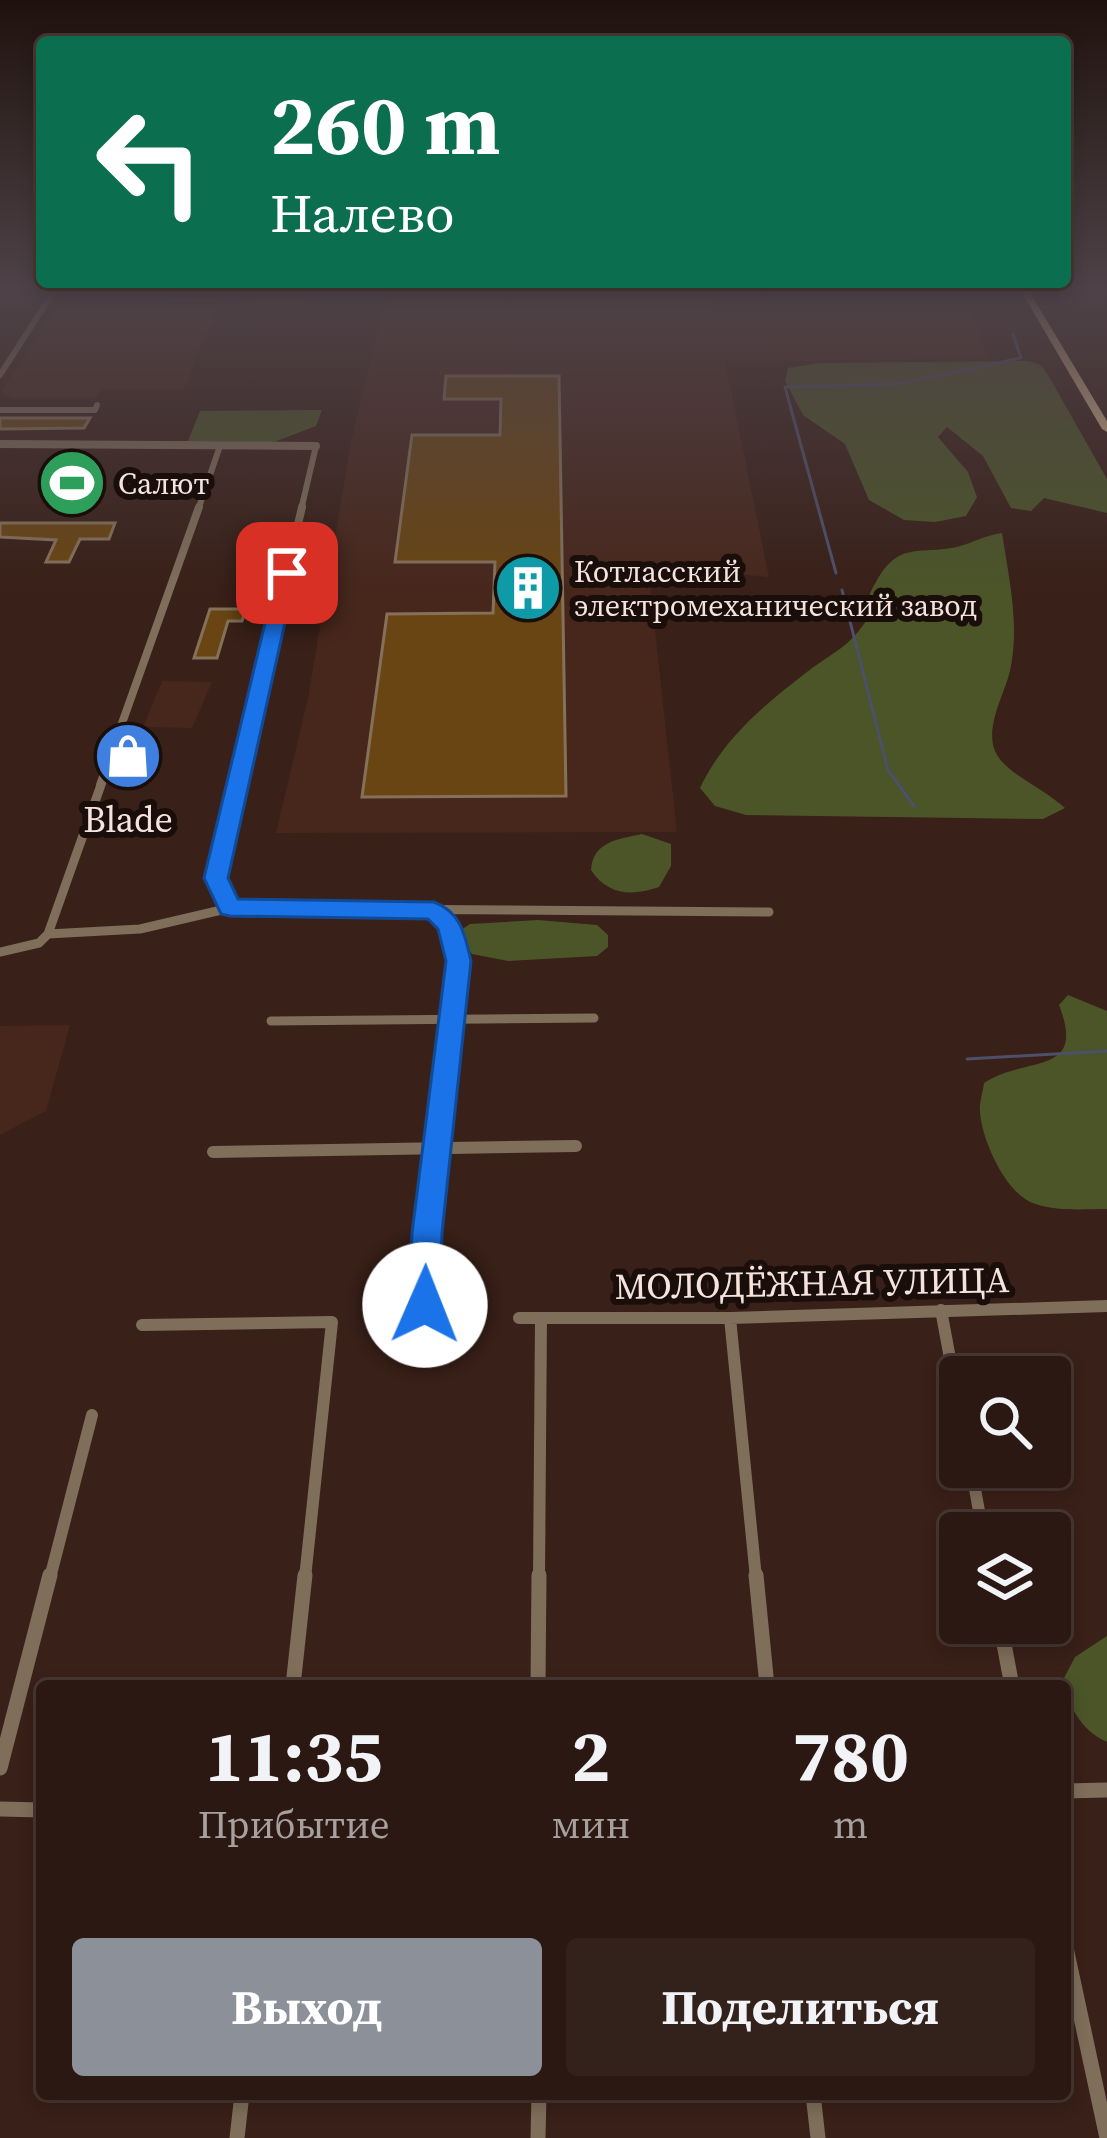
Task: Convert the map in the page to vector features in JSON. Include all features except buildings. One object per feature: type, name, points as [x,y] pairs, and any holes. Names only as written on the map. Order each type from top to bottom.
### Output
[{"type":"main road","points":[[1084,391],[1107,429]]},
{"type":"street","points":[[0,410],[95,410],[97,405]]},
{"type":"street","points":[[0,444],[316,446],[216,878],[230,908]]},
{"type":"street","points":[[0,952],[39,943],[48,934],[220,446]]},
{"type":"street","points":[[48,934],[117,934],[191,922],[230,908],[769,912]]},
{"type":"street","points":[[425,1305],[427,1233],[459,961],[450,926],[434,910]]},
{"type":"street","points":[[271,1021],[594,1018]]},
{"type":"street","points":[[213,1152],[437,1144],[576,1146]]},
{"type":"street","name":"МОЛОДЁЖНАЯ УЛИЦА","points":[[519,1318],[730,1318],[1107,1306]]},
{"type":"street","points":[[941,1310],[950,1356]]},
{"type":"street","points":[[538,1680],[541,1318]]},
{"type":"street","points":[[730,1318],[766,1680]]},
{"type":"street","points":[[142,1325],[332,1322],[293,1680]]},
{"type":"street","points":[[0,1768],[92,1415]]},
{"type":"street","points":[[1004,1644],[1011,1680]]},
{"type":"street","points":[[1071,1791],[1107,1790]]},
{"type":"street","points":[[0,1809],[36,1810]]},
{"type":"street","points":[[1071,1971],[1107,2138]]},
{"type":"street","points":[[237,2138],[241,2100]]},
{"type":"street","points":[[538,2138],[539,2100]]},
{"type":"street","points":[[814,2100],[818,2138]]},
{"type":"shaded area","points":[[100,391],[96,398],[11,398],[1,392]]},
{"type":"shaded area","points":[[363,391],[731,391],[769,577],[648,566],[677,832],[276,833],[308,698]]},
{"type":"shaded area","points":[[162,681],[212,682],[192,728],[143,727]]},
{"type":"shaded area","points":[[70,1025],[46,1111],[0,1135],[0,1026]]},
{"type":"green space","points":[[790,391],[1057,391],[1107,479],[1107,513],[1044,498],[1031,511],[1011,508],[983,456],[947,427],[938,437],[968,472],[977,497],[966,516],[935,522],[904,520],[869,500],[845,444],[803,415]]},
{"type":"green space","points":[[322,410],[316,426],[274,442],[188,441],[200,411]]},
{"type":"green space","points":[[1002,533],[1014,636],[1010,671],[994,721],[995,751],[1006,766],[1065,808],[1043,819],[746,815],[715,806],[700,788],[720,754],[760,710],[854,637],[868,618],[873,587],[893,560],[910,552],[957,547]]},
{"type":"green space","points":[[642,834],[671,844],[671,866],[659,887],[631,892],[605,885],[591,870],[597,853],[609,843]]},
{"type":"green space","points":[[538,920],[597,925],[608,935],[608,947],[597,956],[508,961],[472,954],[456,933],[470,924]]},
{"type":"green space","points":[[1068,995],[1107,1011],[1107,1209],[1048,1207],[1020,1196],[996,1163],[982,1123],[984,1083],[1059,1054],[1066,1028],[1059,1005]]},
{"type":"green space","points":[[1107,1636],[1107,1742],[1089,1731],[1071,1703],[1071,1680],[1063,1680],[1075,1657]]},
{"type":"waterway","points":[[786,391],[836,573]]},
{"type":"waterway","points":[[842,590],[888,770],[914,806]]},
{"type":"waterway","points":[[967,1059],[1107,1051]]},
{"type":"place","name":"Салют","points":[[72,483]]},
{"type":"place","name":"Котласский электромеханический завод","points":[[528,588]]},
{"type":"place","name":"Blade","points":[[128,756]]},
{"type":"route","points":[[287,573],[216,878],[230,908],[434,910],[450,926],[459,961],[427,1233],[425,1305]]}]
